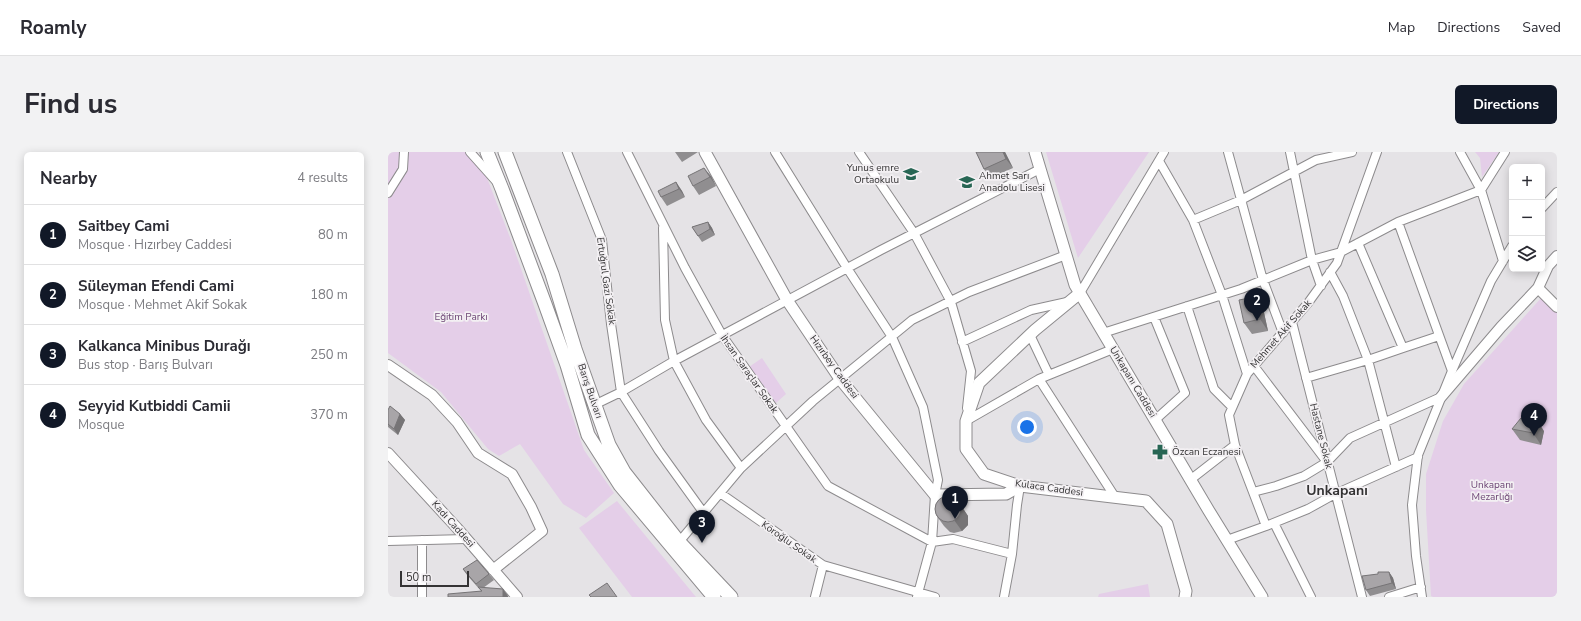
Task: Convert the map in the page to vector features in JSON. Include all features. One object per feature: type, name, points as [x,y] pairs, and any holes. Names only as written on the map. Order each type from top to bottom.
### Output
[{"type":"main road","name":"Barış Bulvarı","points":[[487,152],[567,365],[588,435],[620,484],[643,514],[713,597]]},
{"type":"main road","name":"Barış Bulvarı","points":[[505,152],[552,274],[594,405],[609,445],[624,472],[679,542],[732,597]]},
{"type":"main road","name":"Hızırbey Caddesi","points":[[705,152],[787,300],[840,379],[935,495]]},
{"type":"main road","name":"Unkapanı Caddesi","points":[[1035,152],[1075,284],[1190,480],[1262,597]]},
{"type":"main road","name":"Kulaca Caddesi","points":[[1080,293],[1030,335],[979,383],[966,421],[966,450],[984,474],[1020,486],[1146,501],[1167,524],[1186,591],[1185,597]]},
{"type":"main road","points":[[935,495],[1006,494],[1020,486]]},
{"type":"street","points":[[388,193],[403,169],[404,152]]},
{"type":"street","points":[[470,152],[502,189]]},
{"type":"street","name":"Ertuğrul Gazi Sokak","points":[[567,152],[602,240],[621,392]]},
{"type":"street","name":"İhsan Saraçlar Sokak","points":[[627,152],[663,225],[722,335],[785,427],[828,486],[932,542]]},
{"type":"street","points":[[775,152],[892,337],[923,407],[938,480],[935,495],[932,542],[917,595]]},
{"type":"street","points":[[859,152],[914,233],[951,302],[971,372],[966,421]]},
{"type":"street","points":[[1080,293],[1164,152]]},
{"type":"street","points":[[1228,152],[1264,280],[1282,333]]},
{"type":"street","points":[[1290,152],[1312,260],[1320,286]]},
{"type":"street","points":[[1194,220],[1241,200],[1316,160],[1352,152]]},
{"type":"street","name":"Mehmet Akif Sokak","points":[[1266,526],[1235,445],[1229,415],[1247,374],[1308,303],[1337,263],[1377,152]]},
{"type":"street","points":[[1460,152],[1481,190],[1504,261]]},
{"type":"street","points":[[1104,333],[1222,295],[1264,280],[1312,260],[1341,252],[1398,222],[1481,190],[1505,152]]},
{"type":"street","points":[[1159,161],[1194,220],[1222,295],[1247,374]]},
{"type":"street","points":[[594,405],[621,392],[674,361],[847,268],[1040,169]]},
{"type":"street","points":[[1545,205],[1557,192]]},
{"type":"street","points":[[1398,222],[1452,371]]},
{"type":"street","points":[[663,225],[665,320],[674,361],[706,420],[741,468]]},
{"type":"street","points":[[1358,243],[1403,348]]},
{"type":"street","points":[[1422,597],[1416,556],[1412,505],[1418,457],[1452,371],[1492,281],[1509,252]]},
{"type":"street","points":[[679,542],[741,468],[813,401],[912,320],[970,292],[1066,255]]},
{"type":"street","points":[[1253,492],[1304,476],[1327,462],[1350,438],[1441,397],[1501,327],[1538,288],[1548,266],[1557,256]]},
{"type":"street","points":[[1330,272],[1343,296],[1368,360],[1396,467]]},
{"type":"street","points":[[1538,288],[1557,307]]},
{"type":"street","points":[[962,342],[1031,310],[1069,302]]},
{"type":"street","points":[[1187,306],[1214,389],[1232,408]]},
{"type":"street","points":[[1154,317],[1185,393],[1155,420]]},
{"type":"street","name":"Hastane Sokak","points":[[1292,322],[1362,597]]},
{"type":"street","points":[[1030,335],[1049,375]]},
{"type":"street","points":[[1306,378],[1368,360],[1439,336]]},
{"type":"street","points":[[966,421],[1039,379],[1113,349]]},
{"type":"street","points":[[388,365],[432,395],[457,422],[478,453],[512,474],[531,507],[542,531],[493,570]]},
{"type":"street","points":[[1254,366],[1327,462]]},
{"type":"street","points":[[1039,379],[1115,497]]},
{"type":"street","points":[[621,392],[659,451],[703,512]]},
{"type":"street","points":[[1190,480],[1235,445]]},
{"type":"street","name":"Kadı Caddesi","points":[[388,453],[466,539],[514,595]]},
{"type":"street","points":[[1227,540],[1308,510],[1335,494],[1418,457]]},
{"type":"street","points":[[1004,597],[1012,554],[1020,486]]},
{"type":"street","name":"Köroğlu Sokak","points":[[720,493],[823,565],[917,595],[935,597]]},
{"type":"street","points":[[1274,523],[1310,597]]},
{"type":"street","points":[[388,541],[466,539]]},
{"type":"street","points":[[932,542],[953,539],[1012,554]]},
{"type":"street","points":[[422,540],[422,597]]},
{"type":"street","points":[[815,597],[823,565]]},
{"type":"street","points":[[1389,597],[1421,587]]},
{"type":"green space","name":"Eğitim Parkı","points":[[388,152],[477,152],[511,240],[584,450],[614,493],[586,518],[563,504],[520,444],[499,456],[488,449],[441,392],[388,353]]},
{"type":"green space","points":[[1046,152],[1149,152],[1078,258]]},
{"type":"green space","points":[[1475,152],[1499,152],[1482,177],[1480,158]]},
{"type":"green space","name":"Unkapanı Mezarlığı","points":[[1542,297],[1557,312],[1557,597],[1433,597],[1431,596],[1426,510],[1426,474],[1443,421],[1464,384]]},
{"type":"green space","points":[[762,358],[786,394],[776,403],[749,367]]},
{"type":"green space","points":[[617,501],[696,597],[632,597],[579,528]]},
{"type":"green space","points":[[1148,584],[1150,597],[1098,597],[1099,594]]},
{"type":"building","points":[[976,152],[1003,152],[1006,159],[984,169]]},
{"type":"building","points":[[704,168],[710,177],[693,186],[688,176]]},
{"type":"building","points":[[676,182],[679,189],[661,197],[658,191]]},
{"type":"building","points":[[708,222],[710,229],[698,236],[692,227]]},
{"type":"building","points":[[1255,297],[1260,319],[1244,323],[1239,300]]},
{"type":"building","points":[[390,406],[400,414],[394,429],[388,424],[388,410]]},
{"type":"building","points":[[1521,418],[1537,420],[1533,433],[1512,429]]},
{"type":"building","points":[[948,496],[957,500],[961,509],[957,518],[948,522],[939,518],[935,509],[939,500]]},
{"type":"building","points":[[477,560],[489,574],[476,584],[463,569]]},
{"type":"building","points":[[1378,572],[1389,572],[1392,583],[1366,590],[1362,576],[1378,574]]},
{"type":"building","points":[[607,583],[617,597],[591,597],[589,595]]},
{"type":"building","points":[[478,587],[503,589],[503,597],[448,597],[448,594],[482,591]]},
{"type":"place","name":"Yunus emre Ortaokulu","points":[[911,174]]},
{"type":"place","name":"Ahmet Sarı Anadolu Lisesi","points":[[967,182]]},
{"type":"place","name":"Süleyman Efendi Cami","points":[[1257,321]]},
{"type":"place","name":"Seyyid Kutbiddi Camii","points":[[1534,436]]},
{"type":"place","name":"Özcan Eczanesi","points":[[1160,452]]},
{"type":"place","name":"Saitbey Cami","points":[[955,519]]},
{"type":"place","name":"Kalkanca Minibus Durağı","points":[[702,543]]},
{"type":"district","name":"Unkapanı","points":[[1337,490]]}]
